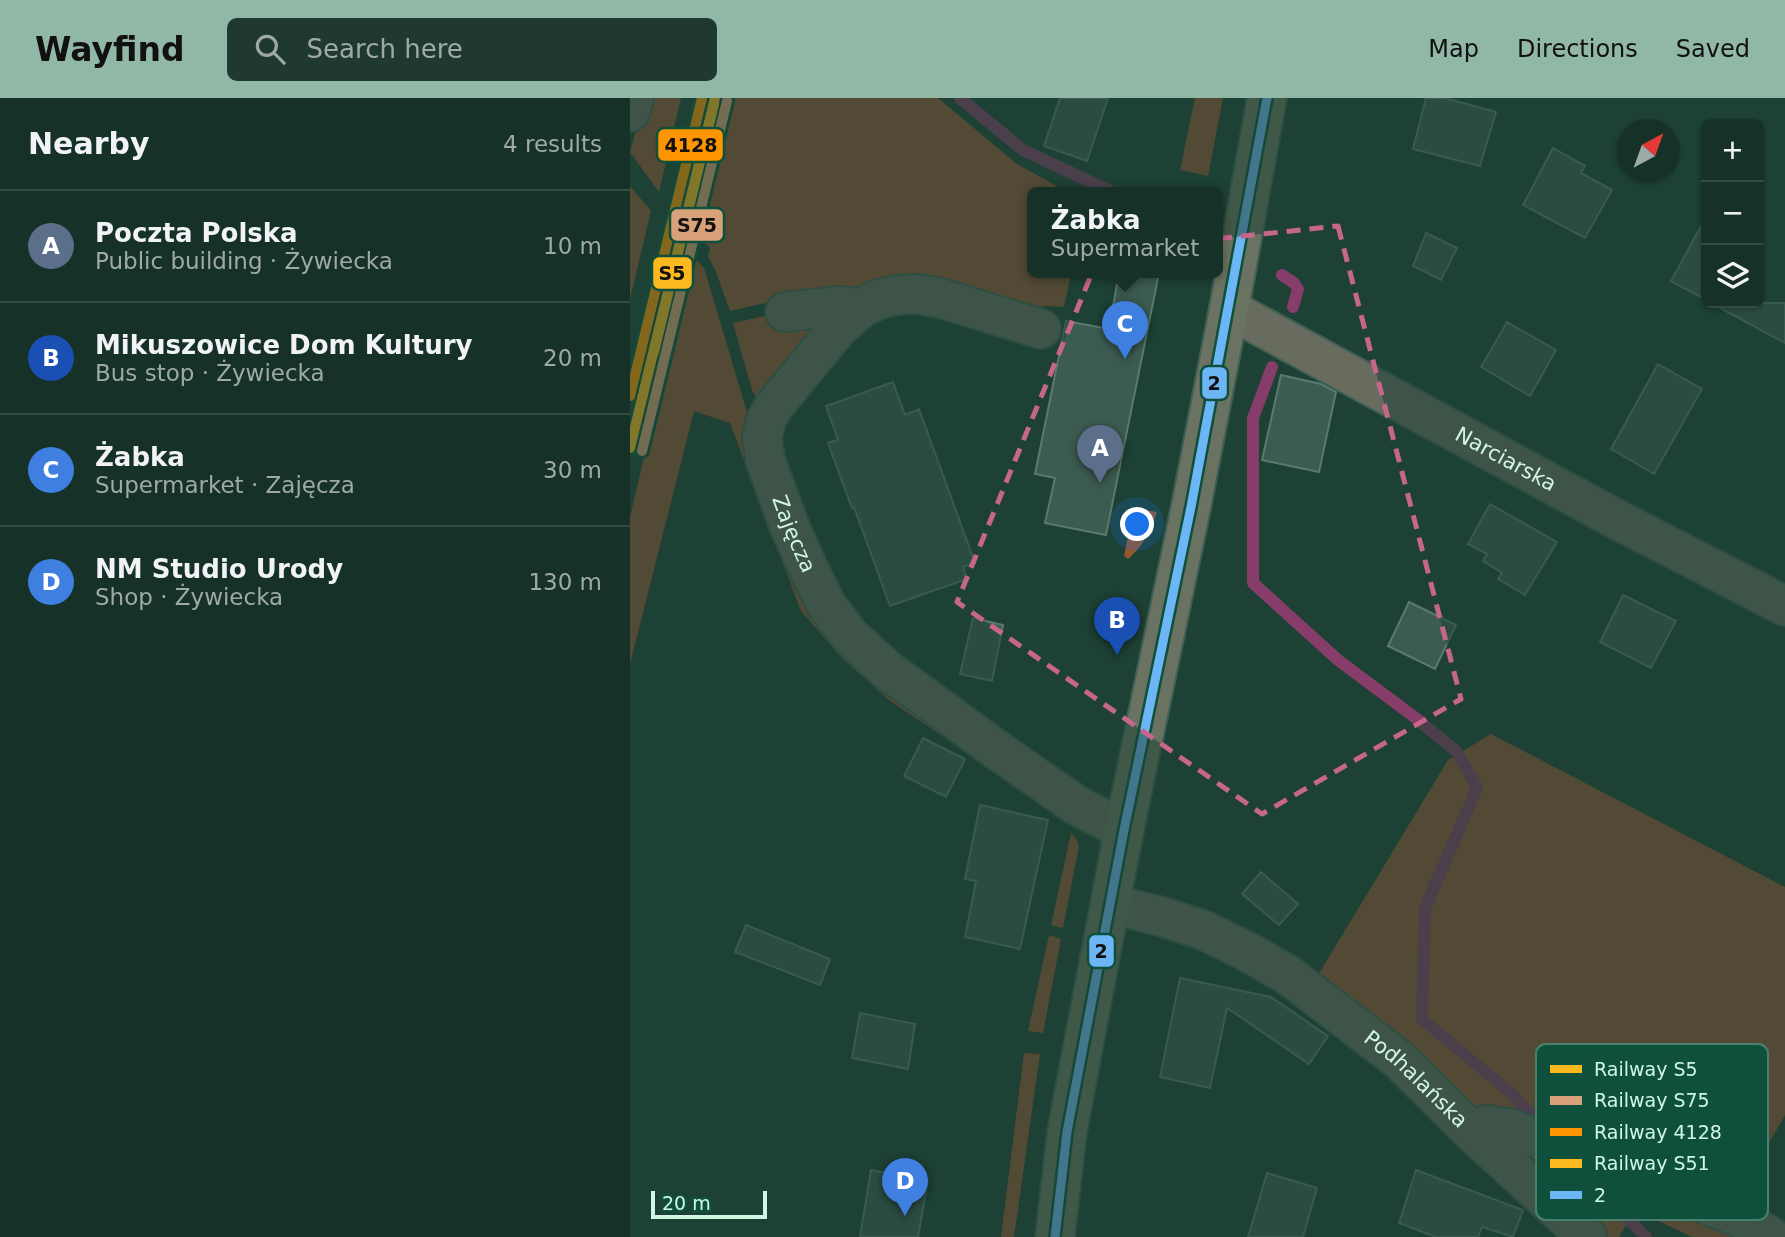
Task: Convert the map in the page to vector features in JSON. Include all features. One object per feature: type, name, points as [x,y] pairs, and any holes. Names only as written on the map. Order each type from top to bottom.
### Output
[{"type":"main road","points":[[1055,1237],[1067,1132],[1124,830],[1184,547],[1267,98]]},
{"type":"street","points":[[630,111],[634,98]]},
{"type":"street","name":"Zajęcza","points":[[1041,329],[940,298],[918,294],[879,299],[861,308],[839,327],[775,405],[766,420],[762,437],[765,459],[809,570],[828,606],[850,636],[993,757],[1124,830]]},
{"type":"street","points":[[785,313],[838,306],[861,308]]},
{"type":"street","name":"Narciarska","points":[[1229,309],[1615,518],[1785,606]]},
{"type":"street","name":"Podhalańska","points":[[1111,904],[1203,930],[1287,975],[1398,1059],[1471,1131],[1488,1125],[1509,1128],[1536,1138]]},
{"type":"street","points":[[1471,1131],[1536,1190]]},
{"type":"street","points":[[1568,1220],[1587,1237]]},
{"type":"street","name":"Podhalańska","points":[[1743,1220],[1771,1237]]},
{"type":"highlighted area","points":[[1338,226],[1461,699],[1262,814],[957,602],[1101,251]]},
{"type":"shaded area","points":[[645,98],[681,98],[659,192],[630,152]]},
{"type":"shaded area","points":[[732,98],[938,98],[1017,164],[1058,187],[1027,187],[1027,278],[1070,278],[1064,307],[1022,309],[770,302],[730,311],[708,257],[710,247],[695,237]]},
{"type":"shaded area","points":[[1195,98],[1223,98],[1208,176],[1180,170]]},
{"type":"shaded area","points":[[630,186],[651,211],[630,299]]},
{"type":"shaded area","points":[[690,256],[704,268],[785,539],[966,740],[963,750],[889,700],[842,658],[801,611],[730,423],[694,411],[630,664],[630,517]]},
{"type":"shaded area","points":[[777,313],[834,316],[759,404],[752,390],[733,323]]},
{"type":"shaded area","points":[[1134,508],[1157,512],[1146,538],[1128,559],[1124,556]]},
{"type":"shaded area","points":[[1491,734],[1785,887],[1785,1115],[1768,1145],[1768,1044],[1536,1044],[1536,1132],[1474,1109],[1315,980],[1448,760]]},
{"type":"shaded area","points":[[1071,833],[1079,846],[1063,928],[1051,925]]},
{"type":"shaded area","points":[[1049,935],[1061,939],[1043,1033],[1028,1031]]},
{"type":"shaded area","points":[[1024,1053],[1040,1054],[1014,1237],[1001,1237]]},
{"type":"shaded area","points":[[1506,1137],[1536,1149],[1536,1168]]},
{"type":"shaded area","points":[[1587,1220],[1629,1220],[1619,1237],[1603,1237]]},
{"type":"shaded area","points":[[1656,1220],[1710,1220],[1752,1237],[1692,1237]]},
{"type":"building","points":[[1060,98],[1108,98],[1087,161],[1044,146]]},
{"type":"building","points":[[1426,98],[1445,98],[1496,112],[1480,166],[1413,149]]},
{"type":"building","points":[[1553,148],[1585,166],[1581,173],[1612,190],[1585,238],[1523,205]]},
{"type":"building","points":[[1701,226],[1701,297],[1671,281]]},
{"type":"building","points":[[1426,233],[1457,248],[1441,280],[1413,266]]},
{"type":"building","points":[[1118,278],[1158,278],[1106,535],[1045,523],[1055,478],[1035,474],[1066,321],[1109,329]]},
{"type":"building","points":[[1764,303],[1785,303],[1785,343],[1720,308],[1764,308]]},
{"type":"building","points":[[1507,322],[1556,350],[1530,396],[1481,367]]},
{"type":"building","points":[[1658,364],[1702,389],[1654,474],[1611,449]]},
{"type":"building","points":[[1281,375],[1321,384],[1336,392],[1319,472],[1262,460]]},
{"type":"building","points":[[893,382],[905,415],[919,409],[975,563],[963,567],[967,579],[890,606],[828,443],[838,440],[826,406]]},
{"type":"building","points":[[1490,504],[1557,542],[1525,595],[1498,579],[1502,573],[1483,561],[1487,554],[1468,544]]},
{"type":"building","points":[[1623,595],[1676,621],[1651,668],[1600,642]]},
{"type":"building","points":[[1409,602],[1456,625],[1435,669],[1388,646]]},
{"type":"building","points":[[973,618],[1003,625],[992,681],[960,674]]},
{"type":"building","points":[[923,738],[965,759],[946,797],[904,776]]},
{"type":"building","points":[[980,805],[1048,820],[1020,949],[965,937],[976,881],[965,879]]},
{"type":"building","points":[[1261,872],[1298,904],[1279,925],[1242,894]]},
{"type":"building","points":[[746,925],[830,959],[820,985],[735,952]]},
{"type":"building","points":[[1180,978],[1271,997],[1328,1036],[1309,1064],[1227,1008],[1210,1088],[1160,1077]]},
{"type":"building","points":[[860,1013],[915,1024],[908,1069],[852,1058]]},
{"type":"building","points":[[871,1170],[928,1180],[918,1237],[860,1237]]},
{"type":"building","points":[[1416,1170],[1523,1210],[1513,1237],[1482,1227],[1478,1237],[1436,1237],[1399,1223]]},
{"type":"building","points":[[1267,1173],[1317,1188],[1303,1237],[1248,1237]]},
{"type":"waterway","points":[[960,98],[1023,150],[1101,187]]},
{"type":"waterway","points":[[1282,275],[1298,289],[1293,307]]},
{"type":"waterway","points":[[1272,367],[1253,418],[1253,583],[1338,660],[1457,752],[1477,788],[1425,908],[1422,1019],[1511,1093],[1535,1119]]},
{"type":"waterway","points":[[1629,1220],[1646,1237]]},
{"type":"rail line","name":"4128","points":[[630,396],[702,98]]},
{"type":"rail line","name":"S5","points":[[630,448],[715,98]]},
{"type":"rail line","name":"S75","points":[[642,451],[727,101]]},
{"type":"rail line","name":"S51","points":[[654,352],[714,104]]},
{"type":"transit line","name":"2","points":[[1055,1237],[1067,1132],[1124,830],[1191,507],[1267,98]]},
{"type":"place","name":"Żabka","points":[[1125,359]]},
{"type":"place","name":"Poczta Polska","points":[[1100,483]]},
{"type":"place","name":"Mikuszowice Dom Kultury","points":[[1117,655]]},
{"type":"place","name":"NM Studio Urody","points":[[905,1216]]}]
